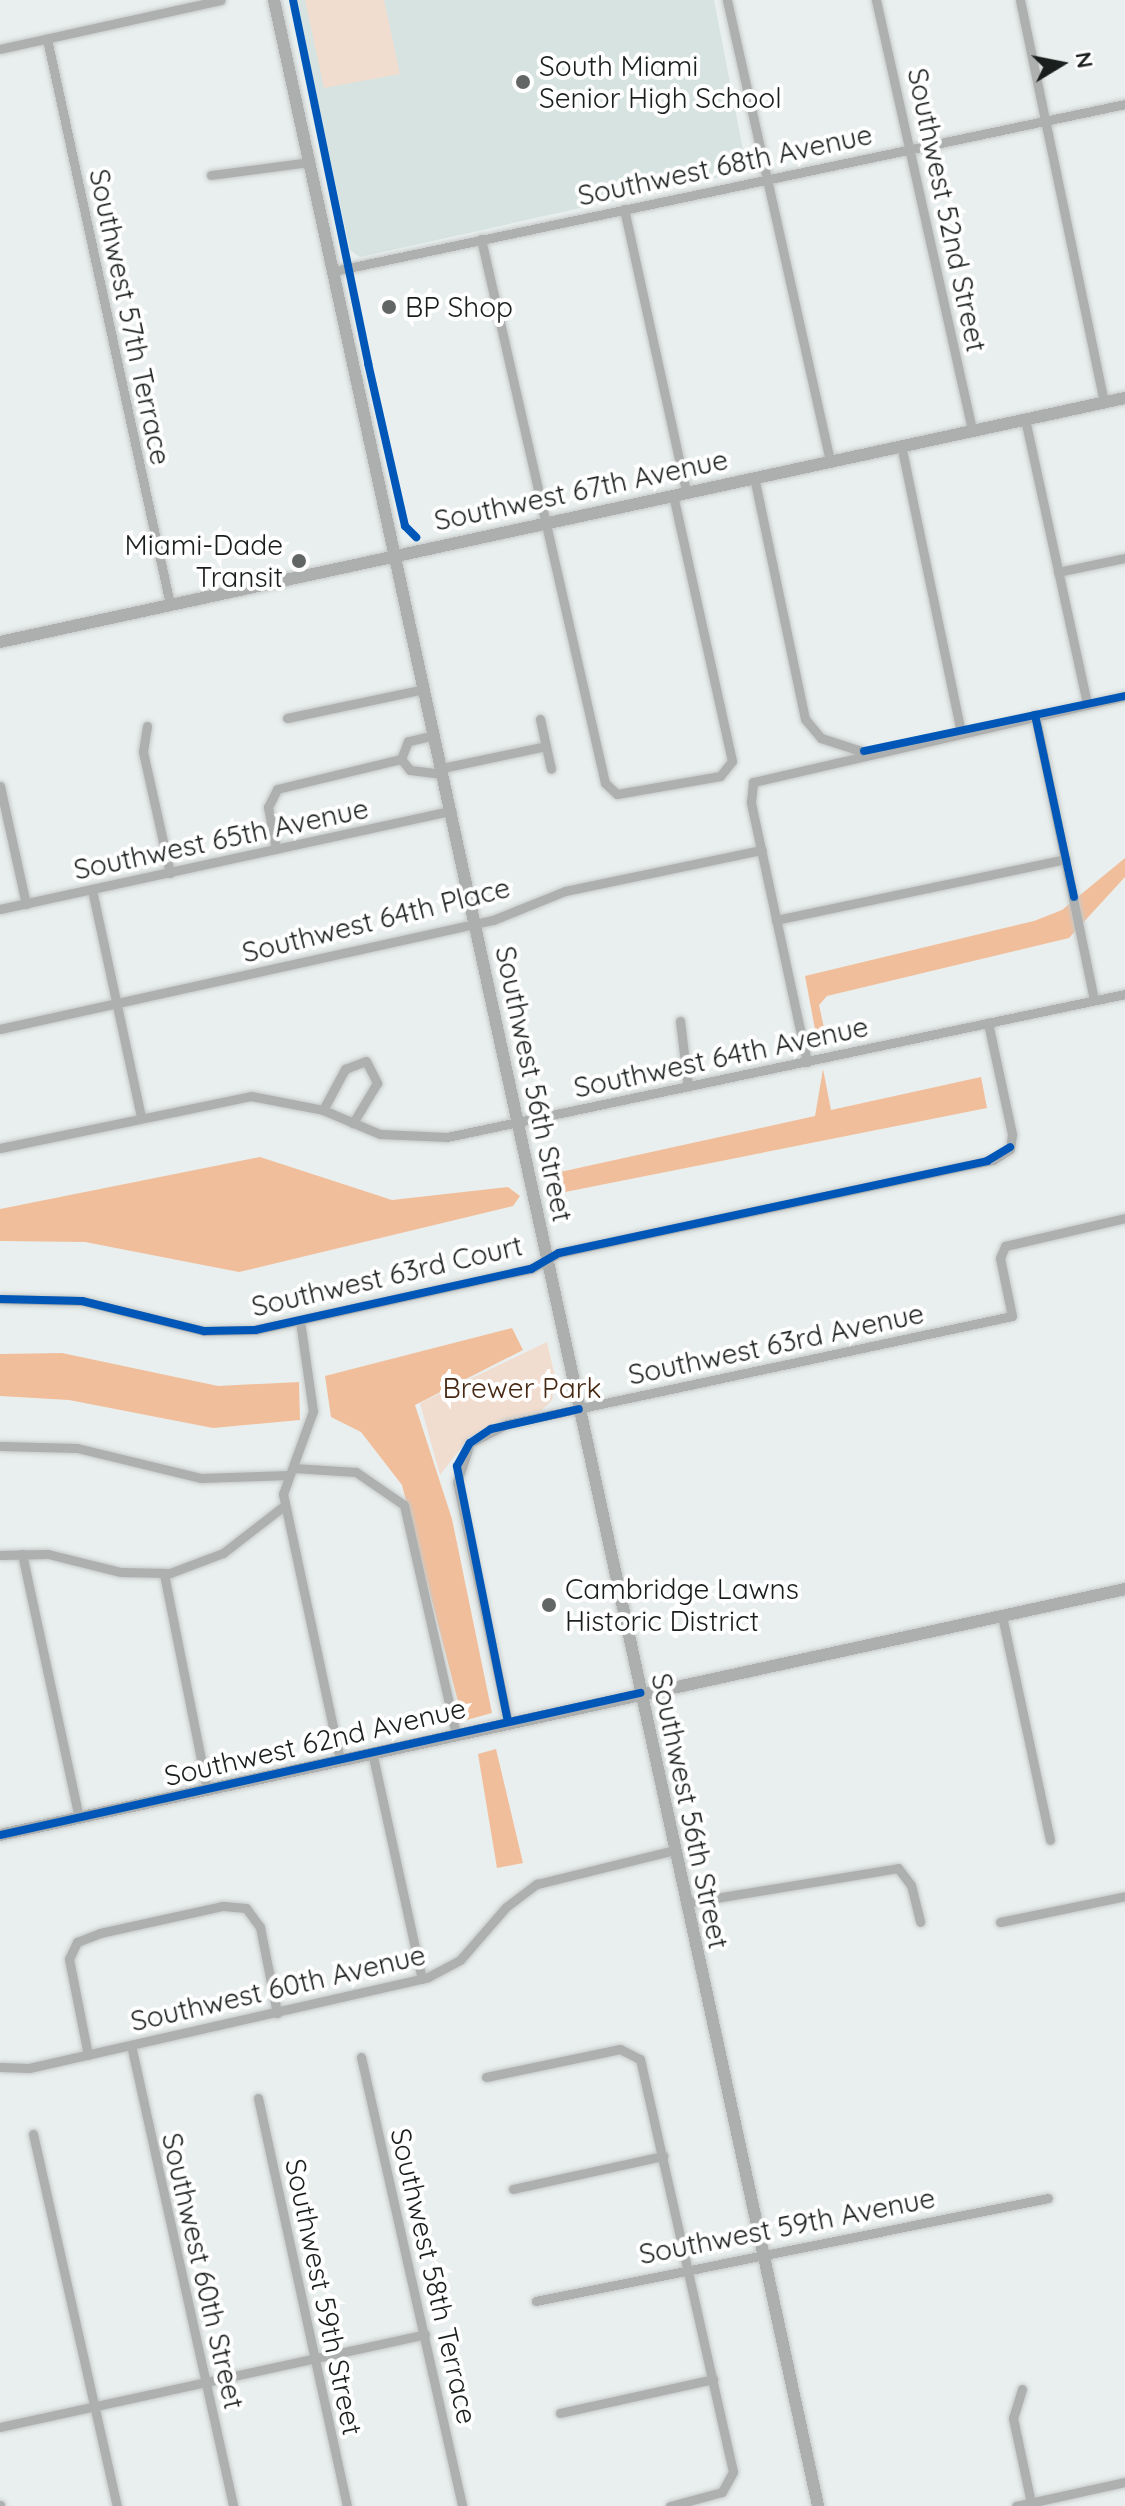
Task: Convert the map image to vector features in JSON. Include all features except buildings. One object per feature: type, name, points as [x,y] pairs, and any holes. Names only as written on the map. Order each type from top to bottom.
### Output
[{"type":"main road","name":"Southwest 56th Street","points":[[274,0],[818,2506]]},
{"type":"main road","name":"Southwest 67th Avenue","points":[[0,642],[680,492],[1125,398]]},
{"type":"main road","name":"Southwest 62nd Avenue","points":[[0,1835],[1125,1589]]},
{"type":"street","points":[[0,49],[221,0]]},
{"type":"street","points":[[727,0],[830,460]]},
{"type":"street","name":"Southwest 52nd Street","points":[[876,0],[912,148],[972,430]]},
{"type":"street","points":[[1020,0],[1104,402]]},
{"type":"street","name":"Southwest 57th Terrace","points":[[47,39],[170,604]]},
{"type":"street","name":"Southwest 68th Avenue","points":[[334,271],[1125,104]]},
{"type":"street","points":[[211,175],[310,162]]},
{"type":"street","points":[[481,239],[612,793],[729,769],[730,739],[624,209]]},
{"type":"street","points":[[1025,419],[1087,704]]},
{"type":"street","points":[[901,445],[961,731]]},
{"type":"street","points":[[754,477],[805,719],[821,738],[864,751]]},
{"type":"street","points":[[1058,572],[1125,558]]},
{"type":"street","points":[[287,718],[425,689]]},
{"type":"street","points":[[807,1062],[762,850],[752,785],[864,751],[1125,696]]},
{"type":"street","points":[[1035,715],[1094,1000]]},
{"type":"street","points":[[540,719],[551,769]]},
{"type":"street","points":[[147,726],[143,752],[170,873]]},
{"type":"street","points":[[401,759],[408,741],[435,735]]},
{"type":"street","points":[[401,759],[410,770],[443,771],[546,746]]},
{"type":"street","points":[[276,849],[268,807],[280,787],[401,759]]},
{"type":"street","points":[[0,786],[26,904]]},
{"type":"street","name":"Southwest 65th Avenue","points":[[0,909],[451,811]]},
{"type":"street","name":"Southwest 64th Place","points":[[0,1029],[475,924],[565,891],[762,850]]},
{"type":"street","points":[[776,920],[1066,859]]},
{"type":"street","points":[[92,890],[141,1117]]},
{"type":"street","name":"Southwest 64th Avenue","points":[[0,1148],[251,1096],[323,1110],[353,1123],[426,1139],[517,1123],[1125,994]]},
{"type":"street","points":[[680,1021],[688,1087]]},
{"type":"street","name":"Southwest 63rd Court","points":[[0,1299],[90,1302],[212,1332],[300,1321],[547,1260],[987,1161],[1010,1147],[988,1023]]},
{"type":"street","points":[[323,1110],[345,1069],[366,1061],[377,1083],[353,1123]]},
{"type":"street","name":"Southwest 63rd Avenue","points":[[508,1722],[457,1482],[463,1451],[497,1427],[1012,1316],[1004,1248],[1125,1218]]},
{"type":"street","points":[[300,1321],[314,1402],[291,1472],[285,1505],[340,1759]]},
{"type":"street","points":[[0,1446],[77,1448],[201,1478],[291,1472],[356,1472],[404,1505],[456,1734]]},
{"type":"street","points":[[0,1555],[22,1554],[164,1574],[223,1553],[285,1505]]},
{"type":"street","points":[[22,1554],[79,1817]]},
{"type":"street","points":[[164,1574],[207,1789]]},
{"type":"street","points":[[1002,1616],[1050,1840]]},
{"type":"street","points":[[372,1752],[422,1979]]},
{"type":"street","name":"Southwest 60th Avenue","points":[[0,2067],[88,2055],[422,1979],[456,1963],[511,1902],[542,1882],[674,1850]]},
{"type":"street","points":[[685,1903],[792,1880],[901,1869],[920,1922]]},
{"type":"street","points":[[1000,1922],[1125,1896]]},
{"type":"street","points":[[88,2055],[69,1963],[74,1944],[223,1906],[250,1910],[277,2013]]},
{"type":"street","name":"Southwest 60th Street","points":[[131,2045],[233,2506]]},
{"type":"street","points":[[486,2077],[633,2052],[663,2156],[713,2379],[730,2484],[670,2506]]},
{"type":"street","name":"Southwest 58th Terrace","points":[[361,2057],[462,2506]]},
{"type":"street","name":"Southwest 59th Street","points":[[258,2098],[347,2506]]},
{"type":"street","points":[[33,2134],[117,2506]]},
{"type":"street","points":[[513,2189],[663,2156]]},
{"type":"street","name":"Southwest 59th Avenue","points":[[536,2301],[687,2267],[1048,2198]]},
{"type":"street","points":[[0,2427],[425,2334]]},
{"type":"street","points":[[560,2413],[713,2379]]},
{"type":"street","points":[[1022,2389],[1013,2418],[1031,2503]]},
{"type":"street","points":[[1016,2506],[1065,2501],[1125,2482]]},
{"type":"shaded area","name":"South Miami Senior High School","points":[[296,0],[714,0],[747,171],[360,257],[350,250]]},
{"type":"shaded area","points":[[1125,858],[1125,877],[1069,938],[827,996],[819,1005],[827,1042],[818,1045],[805,976],[1034,921],[1062,910]]},
{"type":"shaded area","points":[[823,1069],[831,1110],[981,1077],[987,1108],[555,1194],[546,1190],[551,1174],[815,1116]]},
{"type":"shaded area","points":[[260,1157],[392,1200],[508,1187],[520,1196],[513,1206],[239,1272],[85,1242],[0,1241],[0,1209]]},
{"type":"shaded area","points":[[512,1328],[523,1350],[415,1405],[452,1519],[492,1713],[463,1721],[402,1485],[361,1432],[331,1417],[325,1376]]},
{"type":"shaded area","points":[[62,1353],[218,1386],[299,1382],[300,1420],[213,1428],[69,1400],[0,1396],[0,1354]]},
{"type":"shaded area","points":[[496,1749],[523,1863],[497,1868],[478,1754]]},
{"type":"green space","points":[[305,0],[384,0],[400,74],[324,88]]},
{"type":"green space","name":"Brewer Park","points":[[547,1342],[556,1381],[552,1400],[538,1414],[470,1436],[440,1475],[420,1403]]},
{"type":"cycle path","points":[[293,0],[405,526],[416,537]]},
{"type":"cycle path","points":[[864,751],[1125,696]]},
{"type":"cycle path","points":[[1035,715],[1074,897]]},
{"type":"cycle path","points":[[0,1299],[82,1301],[204,1331],[255,1330],[531,1269],[559,1253],[987,1161],[1010,1147]]},
{"type":"cycle path","points":[[508,1722],[457,1466],[470,1443],[491,1429],[579,1409]]},
{"type":"cycle path","points":[[0,1835],[640,1693]]},
{"type":"place","name":"South Miami Senior High School","points":[[523,82]]},
{"type":"place","name":"BP Shop","points":[[389,307]]},
{"type":"place","name":"Miami-Dade Transit","points":[[299,561]]},
{"type":"place","name":"Cambridge Lawns Historic District","points":[[549,1605]]}]
